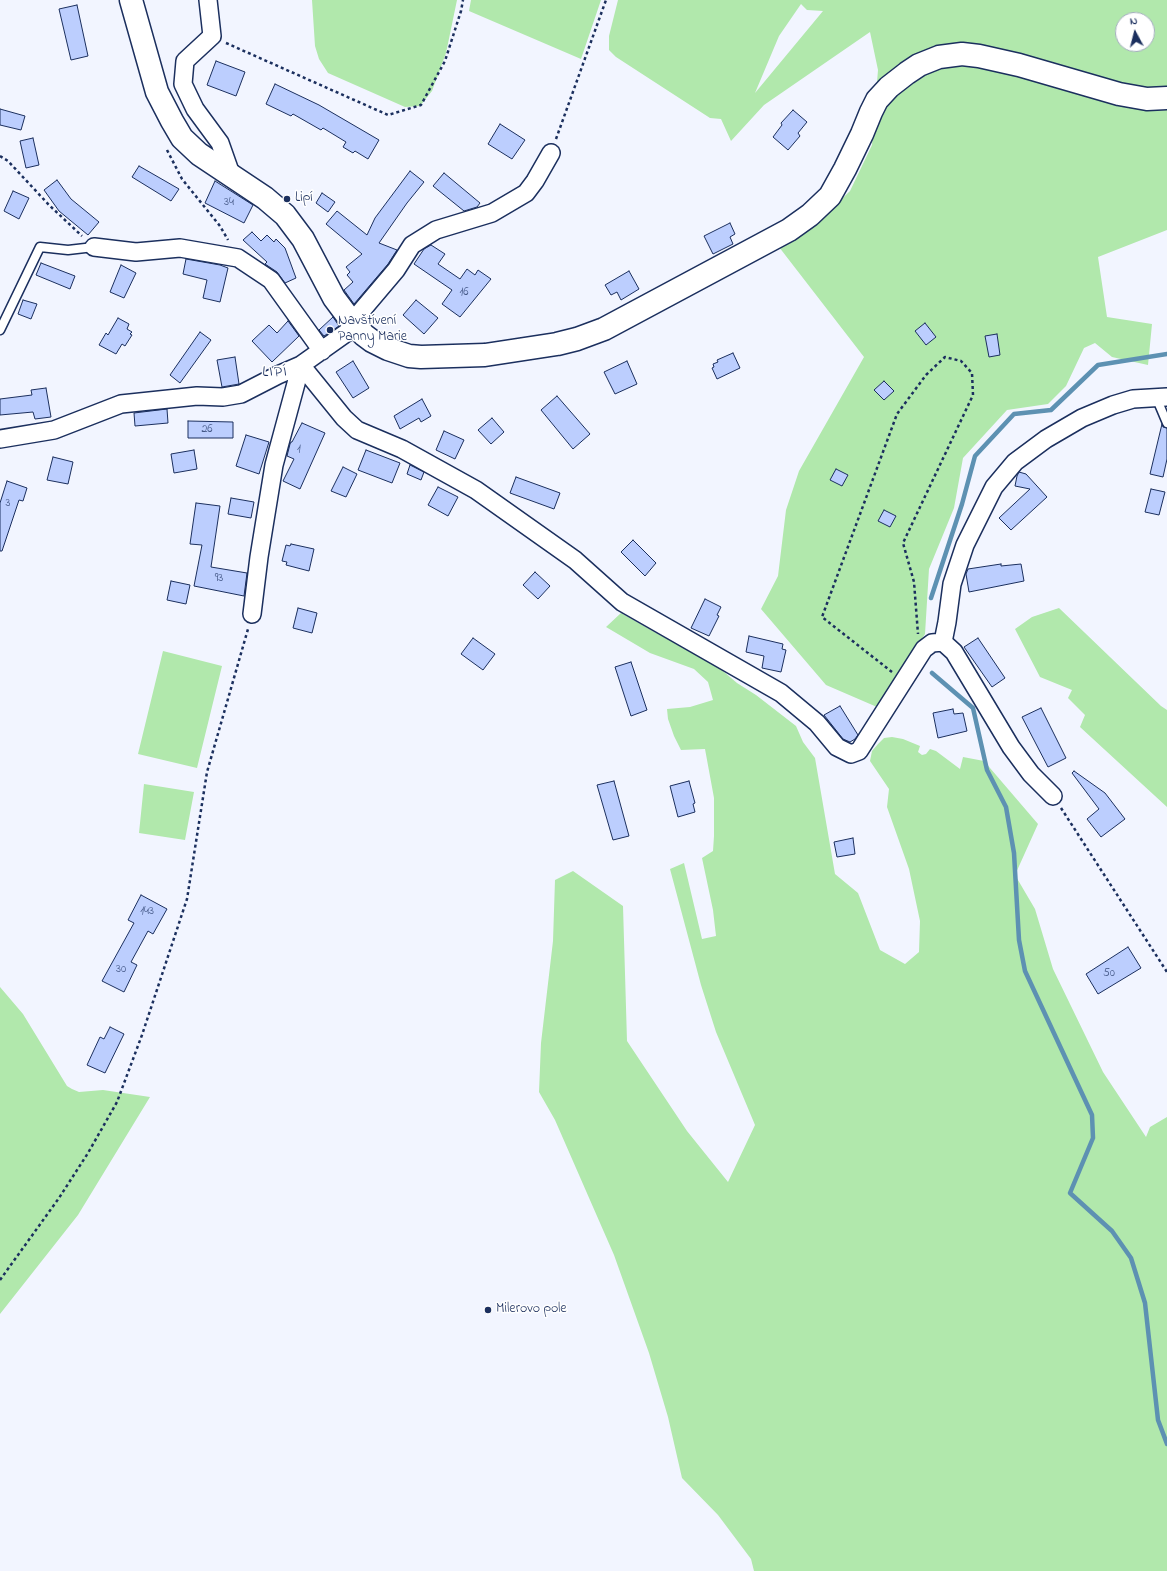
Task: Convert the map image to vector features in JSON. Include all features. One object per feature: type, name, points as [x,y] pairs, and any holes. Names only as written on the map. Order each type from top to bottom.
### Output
[{"type":"street","points":[[131,0],[157,92],[174,126],[190,147],[264,198],[285,215],[303,238],[334,298],[354,324],[372,341],[388,349],[409,356],[429,358],[485,355],[557,344],[577,339],[604,329],[789,230],[810,215],[830,196],[862,134],[870,112],[877,100],[889,87],[907,73],[919,65],[940,57],[962,54],[979,56],[1019,65],[1119,94],[1147,99],[1167,98]]},
{"type":"street","points":[[208,0],[212,36],[185,61],[183,84],[196,109],[220,143],[232,177]]},
{"type":"street","points":[[1,440],[54,430],[121,404],[196,396],[223,397],[242,394],[301,365],[322,351],[354,324],[396,270],[412,245],[436,230],[492,213],[526,193],[536,181],[551,153]]},
{"type":"street","points":[[94,247],[136,252],[180,248],[238,258],[271,280],[322,351]]},
{"type":"street","points":[[252,614],[260,550],[274,465],[301,365]]},
{"type":"street","points":[[301,365],[344,418],[357,430],[402,449],[476,490],[575,560],[622,602],[781,693],[817,723],[837,747],[851,754],[859,751],[924,649],[932,643],[943,642],[954,652],[1011,747],[1030,774],[1053,796]]},
{"type":"street","points":[[943,642],[952,584],[964,545],[994,487],[1015,462],[1046,439],[1082,418],[1113,405],[1133,399],[1162,397]]},
{"type":"lane","points":[[0,330],[40,247],[68,250],[94,247]]},
{"type":"lane","points":[[1162,397],[1167,423]]},
{"type":"path","points":[[212,36],[388,115],[421,105],[445,61],[463,0]]},
{"type":"path","points":[[551,153],[606,0]]},
{"type":"path","points":[[0,156],[8,161],[49,205],[94,247]]},
{"type":"path","points":[[903,681],[822,617],[897,414],[926,375],[945,357],[961,361],[972,373],[972,395],[903,543],[914,582],[920,655]]},
{"type":"path","points":[[0,1280],[59,1198],[88,1153],[117,1102],[142,1035],[187,899],[207,772],[252,614]]},
{"type":"path","points":[[1053,796],[1167,972]]},
{"type":"green space","points":[[312,0],[457,0],[446,53],[432,91],[420,106],[405,107],[328,73],[319,59],[315,46]]},
{"type":"green space","points":[[471,0],[601,0],[581,59],[469,11]]},
{"type":"green space","points":[[618,0],[1167,0],[1167,230],[1098,257],[1107,317],[1152,324],[1148,365],[1112,357],[1095,343],[1084,348],[1066,386],[1048,404],[1007,410],[963,458],[954,508],[929,569],[925,634],[877,707],[826,685],[761,609],[778,576],[786,510],[799,471],[864,357],[779,247],[821,219],[850,191],[872,145],[878,70],[870,32],[764,105],[731,141],[721,119],[710,118],[616,57],[609,50],[609,36]],"holes":[[[801,4],[807,10],[823,11],[755,93],[779,36]]]},
{"type":"green space","points":[[1059,608],[1161,706],[1167,710],[1167,807],[1080,727],[1085,715],[1068,698],[1072,690],[1040,677],[1015,629],[1032,617]]},
{"type":"green space","points":[[621,613],[658,634],[710,660],[737,683],[756,695],[796,726],[803,742],[815,758],[835,874],[858,893],[880,950],[905,964],[919,952],[920,921],[909,869],[887,807],[889,789],[870,761],[872,751],[878,744],[884,738],[892,737],[903,739],[920,746],[918,752],[922,755],[926,754],[930,749],[936,751],[960,769],[963,757],[984,761],[1038,824],[1015,875],[1035,909],[1053,969],[1103,1072],[1146,1137],[1150,1127],[1167,1117],[1167,1571],[754,1571],[751,1559],[718,1515],[682,1478],[668,1417],[649,1353],[614,1255],[555,1120],[539,1092],[541,1043],[553,941],[555,880],[573,871],[623,906],[627,1041],[687,1131],[728,1182],[755,1125],[716,1032],[701,985],[670,869],[684,863],[702,939],[716,936],[713,910],[702,858],[713,851],[714,836],[714,798],[705,749],[681,750],[668,719],[667,709],[690,707],[713,700],[708,682],[694,669],[650,653],[606,627]]},
{"type":"green space","points":[[163,651],[222,666],[197,768],[138,754]]},
{"type":"green space","points":[[144,784],[194,792],[185,840],[139,833]]},
{"type":"green space","points":[[0,987],[23,1014],[67,1086],[79,1092],[103,1090],[150,1097],[78,1215],[0,1314]]},
{"type":"building","points":[[77,5],[88,56],[71,60],[59,9]]},
{"type":"building","points":[[216,61],[245,72],[236,96],[207,85]]},
{"type":"building","points":[[275,84],[319,105],[379,140],[368,159],[355,151],[353,153],[343,147],[346,142],[323,128],[321,130],[293,114],[291,116],[266,104]]},
{"type":"building","points":[[0,109],[25,116],[21,130],[0,125]]},
{"type":"building","points":[[793,110],[807,122],[798,133],[800,136],[788,150],[773,137],[782,125],[781,123]]},
{"type":"building","points":[[500,124],[525,140],[512,159],[488,144]]},
{"type":"building","points":[[33,138],[39,165],[26,168],[20,141]]},
{"type":"building","points":[[139,166],[179,189],[171,201],[132,177]]},
{"type":"building","points":[[410,171],[424,182],[407,203],[379,243],[397,250],[388,264],[354,304],[344,290],[353,282],[347,275],[350,272],[346,267],[362,254],[326,224],[337,211],[367,235],[375,218]]},
{"type":"building","points":[[444,173],[480,203],[477,207],[464,211],[433,186]]},
{"type":"building","points":[[57,180],[71,199],[99,222],[88,235],[59,211],[44,190]]},
{"type":"building","points":[[215,181],[253,205],[244,223],[205,203]]},
{"type":"building","points":[[13,191],[29,198],[19,219],[4,211]]},
{"type":"building","points":[[322,193],[335,202],[328,212],[316,203]]},
{"type":"building","points":[[730,223],[735,234],[730,237],[733,244],[713,254],[704,236]]},
{"type":"building","points":[[252,232],[261,241],[267,235],[274,242],[276,239],[285,248],[296,278],[285,283],[277,272],[265,264],[267,262],[243,240]]},
{"type":"building","points":[[431,245],[445,254],[438,264],[460,279],[467,269],[475,275],[478,270],[491,279],[460,317],[442,304],[452,290],[414,264],[424,249]]},
{"type":"building","points":[[186,259],[220,265],[228,268],[220,302],[203,298],[207,280],[183,274]]},
{"type":"building","points":[[41,263],[75,276],[70,289],[36,275]]},
{"type":"building","points":[[121,265],[136,273],[124,298],[110,292]]},
{"type":"building","points":[[629,271],[639,289],[621,300],[617,292],[611,295],[605,285]]},
{"type":"building","points":[[23,300],[37,304],[31,319],[18,314]]},
{"type":"building","points":[[416,300],[438,318],[424,334],[403,315]]},
{"type":"building","points":[[333,317],[339,326],[324,336],[319,330]]},
{"type":"building","points":[[118,318],[129,324],[127,329],[132,332],[130,334],[132,335],[125,346],[122,344],[116,354],[99,345],[106,333],[108,335]]},
{"type":"building","points":[[288,321],[299,336],[272,362],[252,341],[269,325],[277,333]]},
{"type":"building","points":[[925,323],[936,337],[926,345],[915,331]]},
{"type":"building","points":[[200,332],[211,340],[180,383],[170,375]]},
{"type":"building","points":[[997,334],[1000,355],[989,357],[985,336]]},
{"type":"building","points":[[733,353],[740,368],[717,379],[712,368],[714,367],[713,364],[718,362],[717,360]]},
{"type":"building","points":[[235,357],[239,384],[222,387],[217,360]]},
{"type":"building","points":[[353,361],[369,388],[353,398],[336,372]]},
{"type":"building","points":[[627,361],[637,384],[615,394],[604,372]]},
{"type":"building","points":[[884,381],[894,391],[884,400],[874,390]]},
{"type":"building","points":[[46,388],[51,417],[35,419],[33,412],[0,415],[0,399],[32,395],[31,390]]},
{"type":"building","points":[[557,396],[590,434],[573,449],[541,410]]},
{"type":"building","points":[[422,399],[431,416],[421,422],[419,418],[400,429],[394,416]]},
{"type":"building","points":[[167,409],[168,423],[135,426],[134,413]]},
{"type":"building","points":[[492,418],[504,432],[491,444],[478,430]]},
{"type":"building","points":[[188,421],[233,422],[233,438],[188,438]]},
{"type":"building","points":[[302,423],[325,433],[300,489],[283,481],[294,459],[287,456],[290,444]]},
{"type":"building","points":[[1162,424],[1163,427],[1167,428],[1167,459],[1163,477],[1150,474]]},
{"type":"building","points":[[444,431],[464,440],[455,459],[436,450]]},
{"type":"building","points":[[246,435],[269,442],[259,474],[236,466]]},
{"type":"building","points":[[194,450],[197,469],[174,473],[171,454]]},
{"type":"building","points":[[366,450],[400,463],[392,483],[358,470]]},
{"type":"building","points":[[53,457],[73,462],[68,484],[47,480]]},
{"type":"building","points":[[410,465],[424,472],[421,480],[407,474]]},
{"type":"building","points":[[343,467],[357,474],[346,497],[331,491]]},
{"type":"building","points":[[836,469],[848,475],[842,486],[830,480]]},
{"type":"building","points":[[1019,472],[1026,474],[1047,497],[1011,530],[999,518],[1030,489],[1015,486]]},
{"type":"building","points":[[516,477],[560,493],[554,509],[510,493]]},
{"type":"building","points":[[7,481],[27,488],[23,501],[19,500],[2,551],[0,551],[0,503]]},
{"type":"building","points":[[438,487],[458,497],[448,516],[428,505]]},
{"type":"building","points":[[1151,489],[1165,492],[1159,515],[1145,512]]},
{"type":"building","points":[[231,498],[254,502],[251,518],[228,514]]},
{"type":"building","points":[[196,503],[220,506],[211,567],[247,573],[244,596],[194,586],[202,545],[190,544]]},
{"type":"building","points":[[884,510],[896,516],[890,527],[878,521]]},
{"type":"building","points":[[633,540],[656,563],[645,576],[621,552]]},
{"type":"building","points":[[291,544],[314,549],[309,571],[286,565],[287,562],[282,561],[286,545],[290,546]]},
{"type":"building","points":[[1001,564],[1001,566],[1021,564],[1024,581],[969,592],[966,574],[968,569]]},
{"type":"building","points":[[535,572],[550,586],[538,599],[523,585]]},
{"type":"building","points":[[171,581],[190,585],[186,604],[167,600]]},
{"type":"building","points":[[705,599],[721,607],[717,615],[719,616],[709,636],[691,628]]},
{"type":"building","points":[[298,608],[317,613],[312,633],[293,628]]},
{"type":"building","points":[[749,636],[783,644],[782,649],[786,650],[781,672],[762,668],[764,656],[746,652]]},
{"type":"building","points":[[473,638],[495,654],[483,670],[461,654]]},
{"type":"building","points":[[978,638],[1005,678],[992,687],[964,647]]},
{"type":"building","points":[[631,662],[647,710],[631,716],[615,667]]},
{"type":"building","points":[[840,706],[858,735],[850,742],[843,739],[824,715]]},
{"type":"building","points":[[1041,708],[1066,758],[1048,767],[1022,717]]},
{"type":"building","points":[[953,709],[954,714],[963,713],[967,731],[938,738],[933,713]]},
{"type":"building","points":[[1074,771],[1105,793],[1125,819],[1101,837],[1087,819],[1099,809],[1072,773]]},
{"type":"building","points":[[614,781],[629,836],[613,840],[597,785]]},
{"type":"building","points":[[689,781],[695,803],[693,804],[695,812],[678,817],[670,786]]},
{"type":"building","points":[[853,838],[855,854],[837,857],[834,842]]},
{"type":"building","points":[[141,895],[167,909],[153,934],[148,931],[131,962],[137,965],[124,992],[102,981],[134,923],[128,920]]},
{"type":"building","points":[[1128,947],[1141,968],[1098,994],[1086,974]]},
{"type":"building","points":[[110,1027],[124,1034],[105,1073],[87,1065],[100,1037],[104,1039]]},
{"type":"waterway","points":[[931,598],[962,504],[975,456],[1014,414],[1051,410],[1098,365],[1167,354]]},
{"type":"waterway","points":[[932,673],[973,708],[987,770],[1006,807],[1014,853],[1019,940],[1025,971],[1092,1115],[1093,1138],[1070,1193],[1112,1231],[1131,1258],[1145,1303],[1158,1420],[1167,1444]]},
{"type":"place","name":"Lipí","points":[[287,199]]},
{"type":"place","name":"Navštívení Panny Marie","points":[[330,330]]},
{"type":"place","name":"Milerovo pole","points":[[488,1310]]},
{"type":"district","name":"LIPÍ","points":[[275,373]]}]
